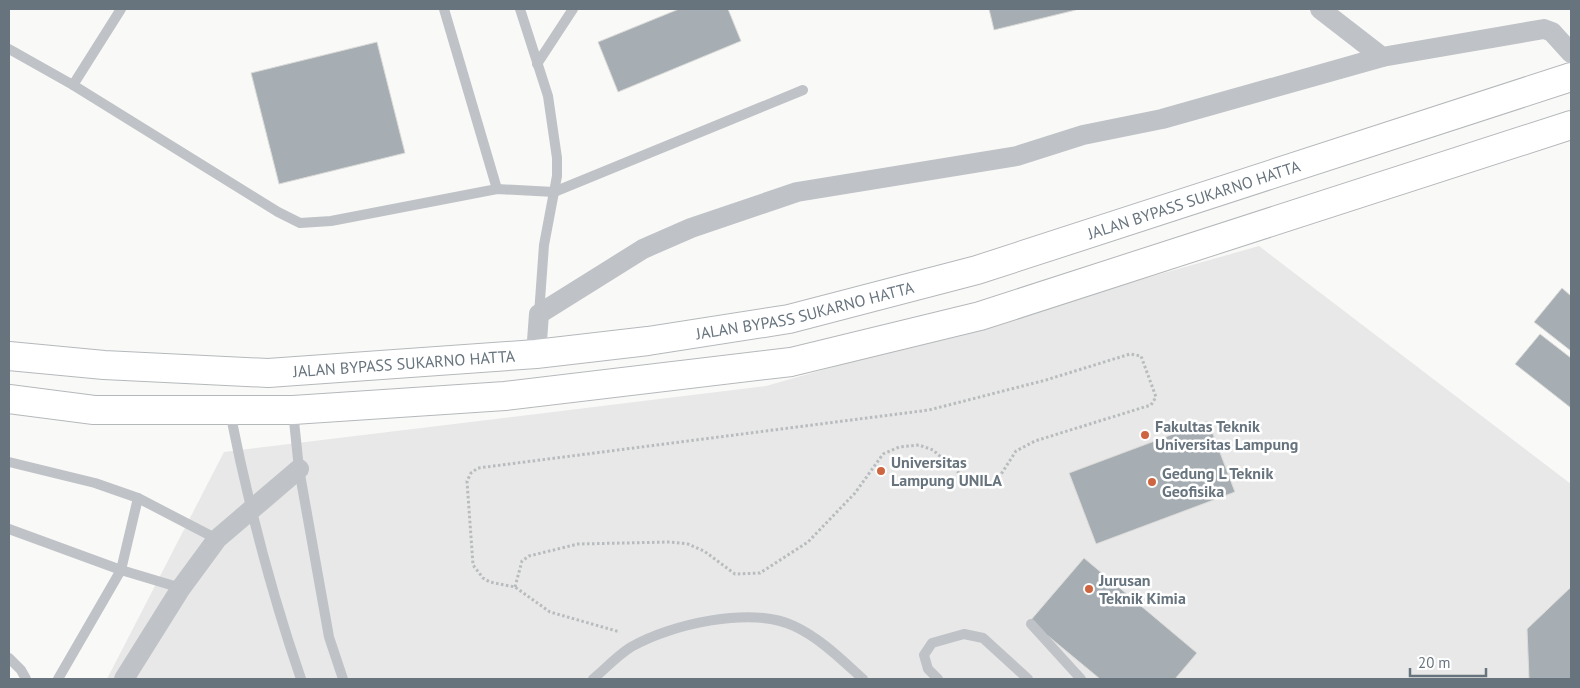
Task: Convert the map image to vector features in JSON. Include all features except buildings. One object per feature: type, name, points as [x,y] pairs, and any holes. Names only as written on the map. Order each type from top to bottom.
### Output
[{"type":"highway","name":"JALAN BYPASS SUKARNO HATTA","points":[[9,356],[104,365],[268,373],[536,354],[648,341],[789,319],[977,270],[1571,77]]},
{"type":"highway","points":[[9,399],[94,410],[230,412],[293,410],[505,396],[792,362],[980,316],[1571,125]]},
{"type":"street","points":[[1320,9],[1382,57]]},
{"type":"street","points":[[536,354],[539,314],[643,249],[691,228],[797,192],[1018,156],[1083,135],[1162,119],[1382,57],[1544,29],[1552,32],[1571,52]]},
{"type":"street","points":[[124,679],[181,588],[217,539],[299,469]]},
{"type":"lane","points":[[73,85],[121,9]]},
{"type":"lane","points":[[444,9],[497,189]]},
{"type":"lane","points":[[520,9],[548,96],[557,158],[554,192],[544,245],[539,314]]},
{"type":"lane","points":[[537,64],[573,9]]},
{"type":"lane","points":[[9,49],[73,85],[278,212],[300,223],[331,221],[497,189],[554,192],[803,90]]},
{"type":"lane","points":[[293,410],[299,469],[329,637],[343,679]]},
{"type":"lane","points":[[230,412],[279,616],[301,679]]},
{"type":"lane","points":[[9,462],[95,483],[138,498],[217,539]]},
{"type":"lane","points":[[58,679],[121,570],[138,498]]},
{"type":"lane","points":[[9,529],[121,570],[181,588]]},
{"type":"lane","points":[[593,679],[631,647],[668,631],[710,621],[740,617],[772,619],[793,626],[810,636],[863,679]]},
{"type":"lane","points":[[1031,624],[1081,679]]},
{"type":"lane","points":[[938,679],[928,669],[924,655],[932,643],[964,634],[982,638],[1028,679]]},
{"type":"lane","points":[[9,658],[21,670],[26,679]]},
{"type":"path","points":[[515,587],[522,561],[529,556],[578,544],[626,541],[688,544],[704,551],[734,574],[760,573],[808,542],[855,493],[883,454],[898,447],[919,445],[933,450],[976,486],[988,486],[998,479],[1016,451],[1035,441],[1151,405],[1156,397],[1141,356],[1130,354],[1046,380],[929,410],[478,468],[471,473],[467,481],[473,565],[477,572],[490,582],[515,587],[550,612],[650,639]]},
{"type":"shaded area","name":"Universitas Lampung UNILA","points":[[1259,246],[1571,484],[1571,679],[107,679],[224,452],[766,386]]},
{"type":"place","name":"Fakultas Teknik Universitas Lampung","points":[[1145,435]]},
{"type":"place","name":"Universitas Lampung UNILA","points":[[881,471]]},
{"type":"place","name":"Gedung L Teknik Geofisika","points":[[1152,482]]},
{"type":"place","name":"Jurusan Teknik Kimia","points":[[1089,589]]}]
